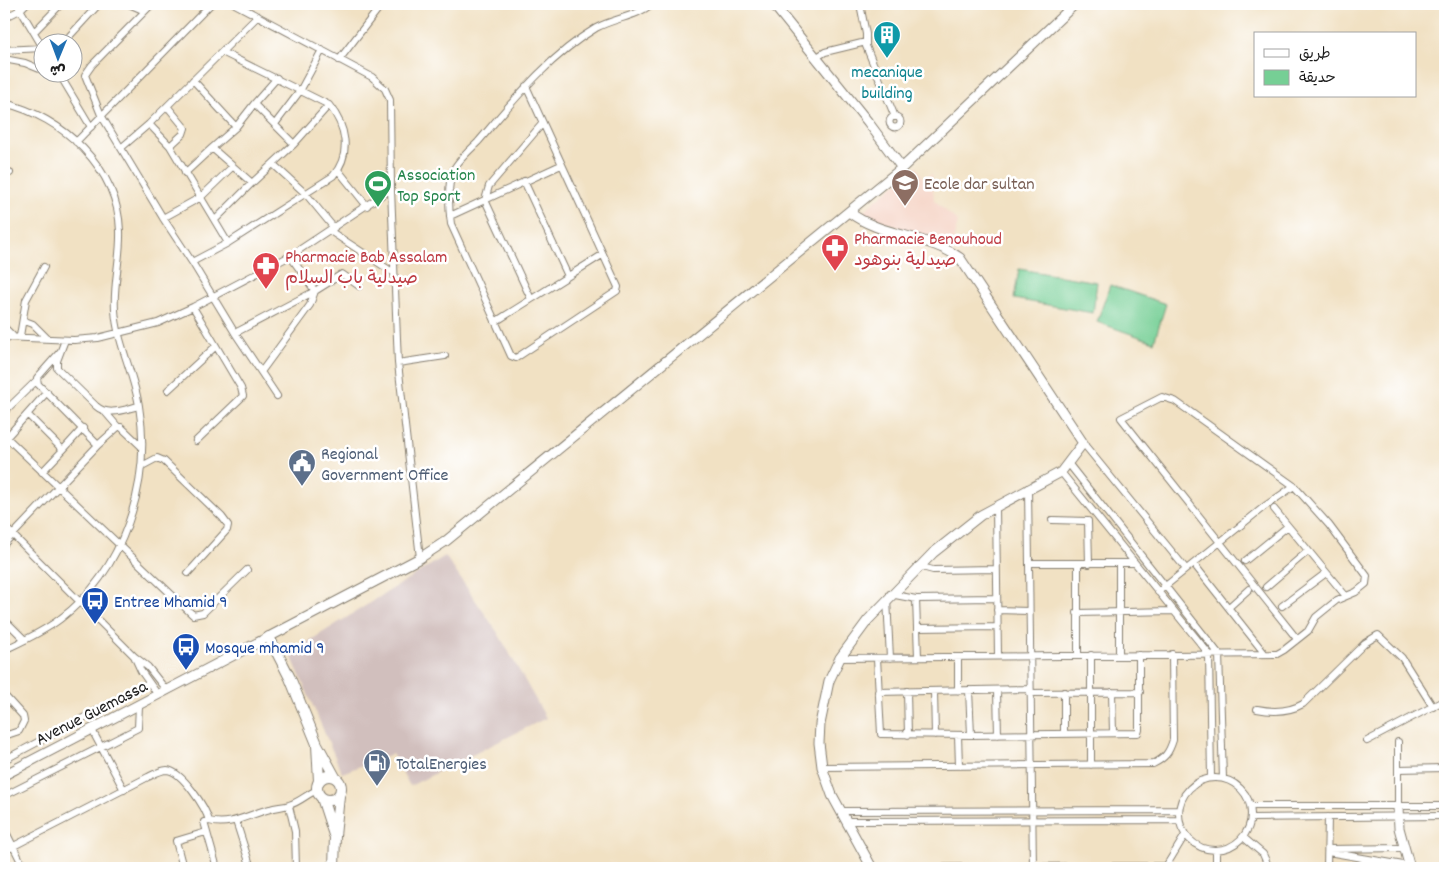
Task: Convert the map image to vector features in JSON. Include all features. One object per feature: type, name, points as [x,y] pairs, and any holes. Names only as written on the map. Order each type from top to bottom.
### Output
[{"type":"main road","points":[[773,4],[817,57],[902,168]]},
{"type":"main road","name":"Avenue Guemassa","points":[[4,775],[420,558],[453,535],[902,168],[1075,4]]},
{"type":"main road","points":[[849,212],[862,222],[945,249],[960,258],[1083,442],[1061,472],[1028,488],[996,507],[954,535],[918,566],[889,596],[840,658],[829,680],[823,701],[818,743],[822,767],[832,795],[872,868]]},
{"type":"main road","points":[[269,637],[290,678],[318,744],[324,752],[335,777],[342,786],[339,796],[335,836],[334,868]]},
{"type":"main road","points":[[318,744],[319,790],[335,836]]},
{"type":"main road","points":[[319,790],[326,777],[335,777]]},
{"type":"main road","points":[[319,790],[331,801],[339,796]]},
{"type":"main road","points":[[1398,806],[1398,817],[1409,867]]},
{"type":"street","points":[[4,18],[26,4]]},
{"type":"street","points":[[19,7],[34,32],[62,4]]},
{"type":"street","points":[[73,32],[99,4]]},
{"type":"street","points":[[129,4],[145,11]]},
{"type":"street","points":[[152,4],[87,71],[86,80],[102,114],[163,218],[277,396]]},
{"type":"street","points":[[76,142],[211,4]]},
{"type":"street","points":[[235,4],[377,80],[388,94],[392,111],[391,189],[398,364],[420,558]]},
{"type":"street","points":[[526,86],[618,287],[617,292],[516,358],[511,356],[450,224],[452,171],[526,86],[584,37],[612,20],[644,10],[652,4]]},
{"type":"street","points":[[860,4],[866,42],[894,117]]},
{"type":"street","points":[[340,60],[379,5]]},
{"type":"street","points":[[121,148],[149,124],[258,16]]},
{"type":"street","points":[[817,57],[825,52],[866,42]]},
{"type":"street","points":[[4,50],[32,48]]},
{"type":"street","points":[[275,124],[300,90],[322,50]]},
{"type":"street","points":[[192,262],[228,243],[306,194],[338,170],[345,136],[339,118],[329,105],[222,52]]},
{"type":"street","points":[[4,59],[32,67]]},
{"type":"street","points":[[186,173],[236,127],[277,78]]},
{"type":"street","points":[[193,80],[236,127]]},
{"type":"street","points":[[64,82],[91,127]]},
{"type":"street","points":[[4,103],[43,118],[76,142],[100,170],[112,195],[119,219],[120,241],[115,310],[120,334],[135,383],[144,449],[134,503],[119,546],[96,582],[80,601],[60,619],[4,650]]},
{"type":"street","points":[[254,104],[294,144]]},
{"type":"street","points":[[215,220],[294,144],[329,105]]},
{"type":"street","points":[[167,106],[185,128],[184,134],[170,146]]},
{"type":"street","points":[[149,124],[170,146],[228,243]]},
{"type":"street","points":[[531,299],[485,200],[489,186],[542,124]]},
{"type":"street","points":[[212,148],[252,183]]},
{"type":"street","points":[[273,164],[306,194],[332,229],[394,273]]},
{"type":"street","points":[[450,216],[561,164]]},
{"type":"street","points":[[163,218],[201,197],[232,166]]},
{"type":"street","points":[[338,170],[366,206]]},
{"type":"street","points":[[524,181],[568,276]]},
{"type":"street","points":[[4,337],[20,336],[65,340],[98,338],[120,334],[158,322],[193,308],[290,256],[391,189]]},
{"type":"street","points":[[495,322],[602,255]]},
{"type":"street","points":[[290,256],[315,291]]},
{"type":"street","points":[[20,336],[25,321],[26,300],[44,266]]},
{"type":"street","points":[[235,333],[315,291],[342,274],[359,286]]},
{"type":"street","points":[[261,372],[310,305],[315,291]]},
{"type":"street","points":[[193,308],[243,392],[243,396],[196,440]]},
{"type":"street","points":[[25,321],[34,324],[47,338]]},
{"type":"street","points":[[4,327],[12,336]]},
{"type":"street","points":[[65,340],[60,352],[57,368],[144,449]]},
{"type":"street","points":[[168,390],[216,346]]},
{"type":"street","points":[[4,412],[37,380],[60,352]]},
{"type":"street","points":[[398,364],[445,356]]},
{"type":"street","points":[[37,380],[98,445]]},
{"type":"street","points":[[47,392],[5,436],[119,546],[196,616],[203,612],[247,570]]},
{"type":"street","points":[[840,658],[1279,653],[1297,640],[1308,631],[1316,617],[1345,595],[1356,592],[1366,584],[1367,576],[1329,525],[1294,486],[1175,400],[1162,397],[1121,418],[1218,543],[1297,640]]},
{"type":"street","points":[[105,412],[139,406]]},
{"type":"street","points":[[28,414],[63,450]]},
{"type":"street","points":[[4,544],[118,426]]},
{"type":"street","points":[[42,472],[83,428]]},
{"type":"street","points":[[1083,442],[1186,569]]},
{"type":"street","points":[[142,466],[157,458],[164,461],[222,517],[228,526],[227,530],[188,573]]},
{"type":"street","points":[[1068,463],[1167,585],[1219,654],[1223,778]]},
{"type":"street","points":[[1061,472],[1209,654],[1211,778]]},
{"type":"street","points":[[1158,592],[1218,543],[1294,486]]},
{"type":"street","points":[[1028,488],[1033,868]]},
{"type":"street","points":[[996,507],[998,656]]},
{"type":"street","points":[[1274,509],[1345,595]]},
{"type":"street","points":[[1052,520],[1088,521],[1089,564]]},
{"type":"street","points":[[4,526],[135,657],[148,667],[168,691]]},
{"type":"street","points":[[1245,561],[1288,526]]},
{"type":"street","points":[[1266,587],[1308,550]]},
{"type":"street","points":[[1029,563],[1135,563]]},
{"type":"street","points":[[1078,564],[1078,655]]},
{"type":"street","points":[[1119,564],[1119,655]]},
{"type":"street","points":[[918,566],[933,570],[996,569]]},
{"type":"street","points":[[1197,568],[1265,654]]},
{"type":"street","points":[[1282,606],[1326,573]]},
{"type":"street","points":[[1229,607],[1248,589]]},
{"type":"street","points":[[890,658],[889,596],[916,599],[997,598]]},
{"type":"street","points":[[916,599],[918,657]]},
{"type":"street","points":[[997,610],[1029,611]]},
{"type":"street","points":[[1077,612],[1174,612]]},
{"type":"street","points":[[4,619],[25,640]]},
{"type":"street","points":[[918,628],[997,627]]},
{"type":"street","points":[[1256,710],[1294,709],[1303,704],[1365,643],[1378,635],[1407,665],[1433,707]]},
{"type":"street","points":[[822,767],[1153,764],[1162,760],[1170,752],[1173,740],[1172,654]]},
{"type":"street","points":[[1091,655],[1091,764]]},
{"type":"street","points":[[878,658],[880,734],[998,735],[1139,732],[1139,655]]},
{"type":"street","points":[[135,657],[158,695]]},
{"type":"street","points":[[958,657],[958,690]]},
{"type":"street","points":[[4,760],[149,683]]},
{"type":"street","points":[[969,690],[970,735]]},
{"type":"street","points":[[878,692],[997,690],[1140,692]]},
{"type":"street","points":[[997,690],[998,735]]},
{"type":"street","points":[[907,691],[908,735]]},
{"type":"street","points":[[934,691],[935,735]]},
{"type":"street","points":[[1064,692],[1064,733]]},
{"type":"street","points":[[1112,692],[1113,733]]},
{"type":"street","points":[[4,695],[23,716],[24,721],[19,731],[4,736]]},
{"type":"street","points":[[1367,741],[1397,723],[1445,700]]},
{"type":"street","points":[[4,796],[138,728],[139,705]]},
{"type":"street","points":[[92,730],[124,790]]},
{"type":"street","points":[[958,735],[958,766]]},
{"type":"street","points":[[1398,742],[1398,806]]},
{"type":"street","points":[[1398,769],[1445,768]]},
{"type":"street","points":[[4,851],[167,770],[173,772],[201,802],[209,821]]},
{"type":"street","points":[[1223,778],[1241,788],[1251,806],[1251,818],[1243,837],[1227,848],[1216,850],[1199,846],[1185,834],[1179,820],[1179,810],[1182,798],[1189,788],[1199,781],[1223,778]]},
{"type":"street","points":[[217,868],[204,822],[224,823],[236,821],[270,809],[289,806],[319,790]]},
{"type":"street","points":[[289,806],[295,831],[296,868]]},
{"type":"street","points":[[1251,806],[1445,806]]},
{"type":"street","points":[[841,811],[1179,810]]},
{"type":"street","points":[[1251,818],[1445,816]]},
{"type":"street","points":[[1327,868],[1328,818]]},
{"type":"street","points":[[847,821],[1179,820]]},
{"type":"street","points":[[236,821],[251,868]]},
{"type":"street","points":[[4,828],[24,868]]},
{"type":"street","points":[[183,868],[176,841],[206,832]]},
{"type":"street","points":[[872,868],[1165,867],[1185,834]]},
{"type":"street","points":[[1243,837],[1263,854],[1268,868]]},
{"type":"street","points":[[1328,850],[1404,848]]},
{"type":"street","points":[[1216,850],[1216,868]]},
{"type":"street","points":[[1328,850],[1363,858],[1380,865],[1409,867]]},
{"type":"street","points":[[1361,868],[1363,858]]},
{"type":"shaded area","name":"Ecole dar sultan","points":[[917,166],[923,178],[932,174],[934,200],[958,222],[951,248],[861,213]]},
{"type":"shaded area","points":[[445,556],[498,633],[546,718],[410,786],[392,754],[342,773],[290,653]]},
{"type":"green space","points":[[1019,269],[1097,282],[1093,313],[1014,299]]},
{"type":"green space","points":[[1110,285],[1166,304],[1154,342],[1097,322]]},
{"type":"place","name":"mecanique building","points":[[887,59]]},
{"type":"place","name":"Ecole dar sultan","points":[[905,207]]},
{"type":"place","name":"Association Top Sport","points":[[378,208]]},
{"type":"place","name":"Pharmacie Benouhoud صيدلية بنوهود","points":[[835,272]]},
{"type":"place","name":"Pharmacie Bab Assalam صيدلية باب السلام","points":[[266,290]]},
{"type":"place","name":"Regional Government Office","points":[[302,487]]},
{"type":"place","name":"Entree Mhamid 9","points":[[95,625]]},
{"type":"place","name":"Mosque mhamid 9","points":[[186,671]]},
{"type":"place","name":"TotalEnergies","points":[[377,787]]}]
